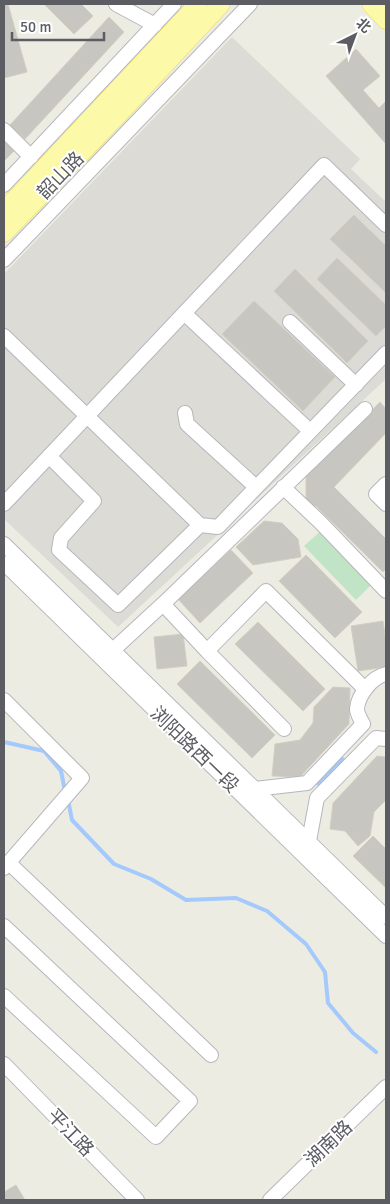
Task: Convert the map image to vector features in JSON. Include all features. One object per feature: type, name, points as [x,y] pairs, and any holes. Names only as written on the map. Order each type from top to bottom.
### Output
[{"type":"main road","points":[[110,111],[198,4]]},
{"type":"main road","points":[[110,111],[221,4]]},
{"type":"main road","points":[[371,4],[386,20]]},
{"type":"main road","name":"韶山路","points":[[4,211],[110,111]]},
{"type":"main road","name":"韶山路","points":[[4,233],[110,111]]},
{"type":"street","points":[[116,4],[155,25]]},
{"type":"street","points":[[4,185],[174,4]]},
{"type":"street","points":[[4,260],[250,4]]},
{"type":"street","points":[[4,130],[30,156]]},
{"type":"street","points":[[4,504],[324,165],[386,225]]},
{"type":"street","points":[[184,312],[310,431]]},
{"type":"street","points":[[290,322],[356,384]]},
{"type":"street","points":[[4,336],[200,524],[218,527],[386,353]]},
{"type":"street","points":[[113,650],[365,410]]},
{"type":"street","points":[[185,413],[187,424],[256,487]]},
{"type":"street","points":[[49,456],[94,501],[61,538],[58,550],[118,606],[200,524]]},
{"type":"street","points":[[386,484],[376,494],[386,504]]},
{"type":"street","points":[[283,487],[321,523],[386,591]]},
{"type":"street","points":[[4,544],[386,917]]},
{"type":"street","name":"浏阳路西一段","points":[[4,563],[386,936]]},
{"type":"street","points":[[207,651],[266,591],[365,689]]},
{"type":"street","points":[[163,604],[284,729]]},
{"type":"street","points":[[255,789],[306,783],[363,724],[357,711],[361,694],[371,682],[386,674]]},
{"type":"street","points":[[4,700],[82,778],[6,866],[211,1055]]},
{"type":"street","points":[[309,841],[317,798],[376,738],[386,738]]},
{"type":"street","points":[[4,926],[190,1101],[156,1137],[4,996]]},
{"type":"street","name":"平江路","points":[[4,1064],[138,1200]]},
{"type":"street","name":"湖南路","points":[[270,1200],[386,1087]]},
{"type":"shaded area","points":[[232,37],[360,159],[351,169],[386,202],[386,379],[118,627],[4,519],[4,274]]},
{"type":"green space","points":[[323,529],[374,582],[356,600],[304,546]]},
{"type":"water","points":[[340,754],[346,760],[320,788],[314,782]]},
{"type":"building","points":[[4,4],[8,4],[27,72],[4,78]]},
{"type":"building","points":[[44,4],[81,4],[93,16],[74,34]]},
{"type":"building","points":[[109,17],[124,32],[25,139],[10,125]]},
{"type":"building","points":[[356,49],[380,76],[363,90],[379,108],[386,101],[386,144],[326,76]]},
{"type":"building","points":[[4,140],[14,151],[4,161]]},
{"type":"building","points":[[354,215],[386,246],[386,293],[330,239]]},
{"type":"building","points":[[337,258],[386,305],[386,326],[376,336],[317,279]]},
{"type":"building","points":[[295,269],[368,341],[347,363],[274,291]]},
{"type":"building","points":[[254,301],[335,377],[303,411],[222,334]]},
{"type":"building","points":[[380,402],[386,409],[386,433],[334,487],[386,539],[386,569],[383,572],[316,506],[306,506],[306,468],[315,468]]},
{"type":"building","points":[[264,521],[282,523],[298,539],[301,557],[253,565],[236,547]]},
{"type":"building","points":[[231,550],[253,573],[200,623],[178,599]]},
{"type":"building","points":[[306,555],[362,612],[335,638],[279,581]]},
{"type":"building","points":[[383,621],[386,642],[386,667],[358,671],[351,626]]},
{"type":"building","points":[[258,622],[325,689],[303,711],[235,644]]},
{"type":"building","points":[[183,634],[187,666],[157,669],[154,637]]},
{"type":"building","points":[[200,661],[275,735],[252,758],[177,684]]},
{"type":"building","points":[[333,687],[350,688],[349,724],[300,777],[272,776],[275,744],[300,740],[313,723],[314,707]]},
{"type":"building","points":[[377,756],[386,757],[386,800],[374,812],[370,836],[358,846],[345,831],[330,829],[333,803]]},
{"type":"building","points":[[373,836],[386,849],[386,888],[353,856]]},
{"type":"building","points":[[16,1185],[25,1200],[4,1200],[4,1192]]},
{"type":"waterway","points":[[4,742],[44,751],[61,771],[65,791]]},
{"type":"waterway","points":[[68,800],[72,820],[114,864],[151,879],[186,900],[236,898],[267,911],[306,944],[325,972],[328,1003],[353,1033],[376,1052]]}]
